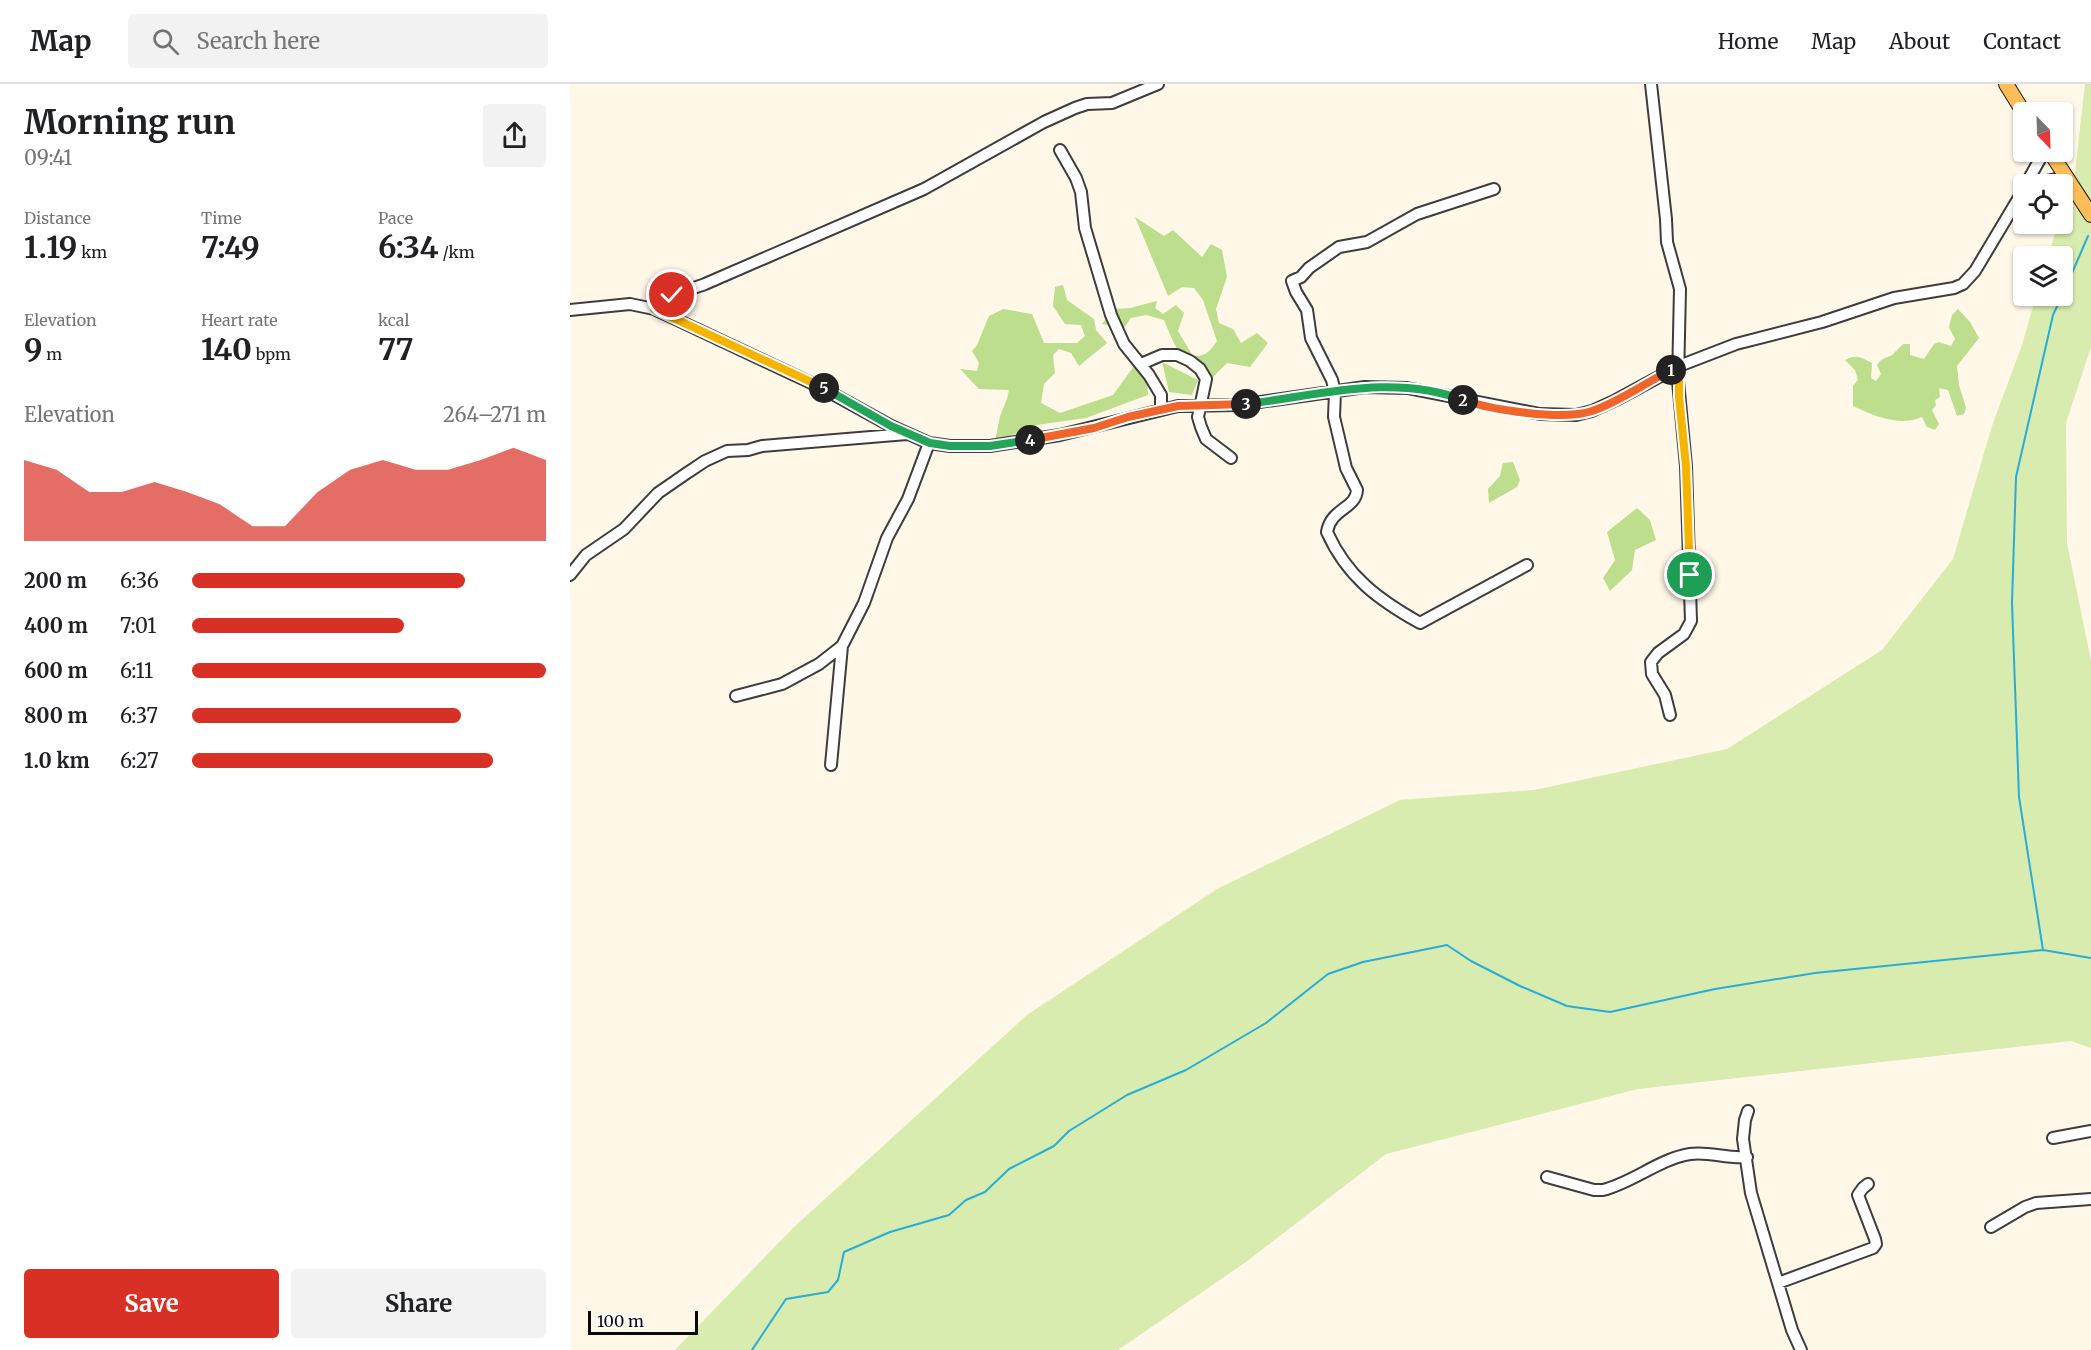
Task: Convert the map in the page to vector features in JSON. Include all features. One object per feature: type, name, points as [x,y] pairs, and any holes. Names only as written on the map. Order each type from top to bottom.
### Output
[{"type":"main road","points":[[2006,84],[2017,102]]},
{"type":"main road","points":[[2073,188],[2091,215]]},
{"type":"street","points":[[654,309],[661,301],[672,295],[705,284],[924,189],[1044,122],[1075,108],[1087,104],[1113,103],[1158,84]]},
{"type":"street","points":[[1651,84],[1667,242],[1680,289],[1679,397],[1686,466],[1691,621],[1684,634],[1654,658],[1651,668],[1652,674],[1665,695],[1670,715]]},
{"type":"street","points":[[1060,150],[1081,192],[1084,228],[1111,315],[1124,344],[1141,364],[1161,395],[1161,409]]},
{"type":"street","points":[[1494,189],[1417,214],[1367,243],[1339,247],[1309,268],[1301,277],[1292,281],[1296,292],[1305,304],[1311,338],[1332,380],[1335,392],[1335,417],[1343,455],[1346,468],[1357,490],[1354,499],[1331,519],[1327,532],[1358,580],[1392,607],[1420,623],[1527,565]]},
{"type":"street","points":[[570,310],[630,304],[654,309],[775,364],[930,443],[950,446],[990,446],[1060,435],[1161,409],[1200,404],[1239,405],[1365,387],[1407,388],[1513,410],[1551,416],[1576,415],[1592,411],[1616,400],[1679,366],[1736,344],[1822,322],[1894,298],[1953,288],[1963,284],[1975,271],[2013,207]]},
{"type":"street","points":[[1141,364],[1162,355],[1177,355],[1200,369],[1206,379],[1198,417],[1206,439],[1231,458]]},
{"type":"street","points":[[570,575],[586,555],[624,529],[658,493],[727,451],[748,450],[769,445],[911,434]]},
{"type":"street","points":[[831,765],[842,646],[864,603],[887,538],[908,499],[930,443]]},
{"type":"street","points":[[736,696],[782,684],[819,664],[842,646]]},
{"type":"street","points":[[1748,1110],[1743,1139],[1751,1193],[1792,1330],[1801,1350]]},
{"type":"street","points":[[2053,1138],[2091,1131]]},
{"type":"street","points":[[1547,1177],[1594,1190],[1603,1190],[1667,1161],[1690,1154],[1728,1158],[1747,1157]]},
{"type":"street","points":[[1778,1283],[1873,1248],[1876,1244],[1875,1239],[1858,1195],[1868,1184]]},
{"type":"street","points":[[1991,1227],[2036,1203],[2091,1199]]},
{"type":"green space","points":[[2085,84],[2091,84],[2091,347],[2066,423],[2067,543],[2091,661],[2091,1048],[2071,1041],[1638,1089],[1386,1154],[1246,1262],[1118,1350],[675,1350],[793,1228],[1027,1015],[1217,889],[1400,800],[1534,790],[1727,749],[1882,650],[1953,559],[1992,426],[2022,345],[2033,306],[2073,306],[2073,246],[2051,246],[2055,234],[2073,234],[2075,172]]},
{"type":"green space","points":[[1135,217],[1164,236],[1173,230],[1202,257],[1211,244],[1222,250],[1227,277],[1216,309],[1219,323],[1233,329],[1241,343],[1257,333],[1268,343],[1250,367],[1227,363],[1212,378],[1201,366],[1182,355],[1164,320],[1146,315],[1131,318],[1124,328],[1102,324],[1113,309],[1130,308],[1157,301],[1155,308],[1163,314],[1176,305],[1184,313],[1178,331],[1193,356],[1207,353],[1217,341],[1203,300],[1194,288],[1182,287],[1168,296]]},
{"type":"green space","points":[[1063,285],[1067,300],[1094,319],[1096,330],[1107,343],[1079,366],[1071,353],[1059,349],[1053,355],[1055,373],[1044,384],[1041,403],[1060,413],[1113,395],[1137,362],[1147,379],[1148,395],[1086,418],[1037,425],[995,442],[1000,416],[1009,390],[979,389],[960,369],[977,371],[979,363],[972,351],[977,345],[989,316],[1003,309],[1032,314],[1044,343],[1077,343],[1085,336],[1081,325],[1065,324],[1053,306],[1055,287]]},
{"type":"green space","points":[[1958,309],[1970,322],[1979,338],[1957,366],[1959,385],[1966,408],[1964,414],[1957,416],[1948,390],[1939,388],[1940,397],[1935,400],[1936,405],[1932,410],[1939,424],[1935,430],[1927,427],[1922,417],[1895,421],[1878,417],[1853,406],[1853,386],[1858,380],[1855,370],[1845,360],[1858,357],[1872,363],[1871,378],[1876,381],[1881,374],[1877,365],[1903,344],[1910,344],[1910,355],[1924,359],[1934,344],[1939,342],[1951,346],[1955,339],[1949,327],[1952,315]]},
{"type":"green space","points":[[1162,362],[1198,380],[1192,395],[1169,392]]},
{"type":"green space","points":[[1513,462],[1520,480],[1517,487],[1489,503],[1488,489],[1500,476],[1503,463]]},
{"type":"green space","points":[[1637,508],[1650,520],[1656,540],[1635,550],[1632,570],[1610,591],[1603,578],[1615,560],[1607,532]]},
{"type":"waterway","points":[[2073,271],[2088,236]]},
{"type":"waterway","points":[[2043,950],[2019,797],[2012,603],[2016,477],[2053,315],[2057,306]]},
{"type":"waterway","points":[[752,1350],[786,1299],[828,1292],[838,1280],[844,1252],[890,1232],[949,1215],[966,1200],[985,1192],[1009,1169],[1054,1146],[1069,1131],[1127,1095],[1186,1070],[1266,1023],[1328,974],[1363,962],[1447,945],[1471,961],[1520,986],[1567,1006],[1610,1012],[1715,989],[1815,973],[2043,950],[2091,958]]},
{"type":"route","points":[[672,295],[661,301],[654,309],[824,388],[891,426],[930,443],[950,446],[990,446],[1060,435],[1178,406],[1239,405],[1365,387],[1407,388],[1513,410],[1551,416],[1576,415],[1592,411],[1616,400],[1679,366],[1690,575]]}]
